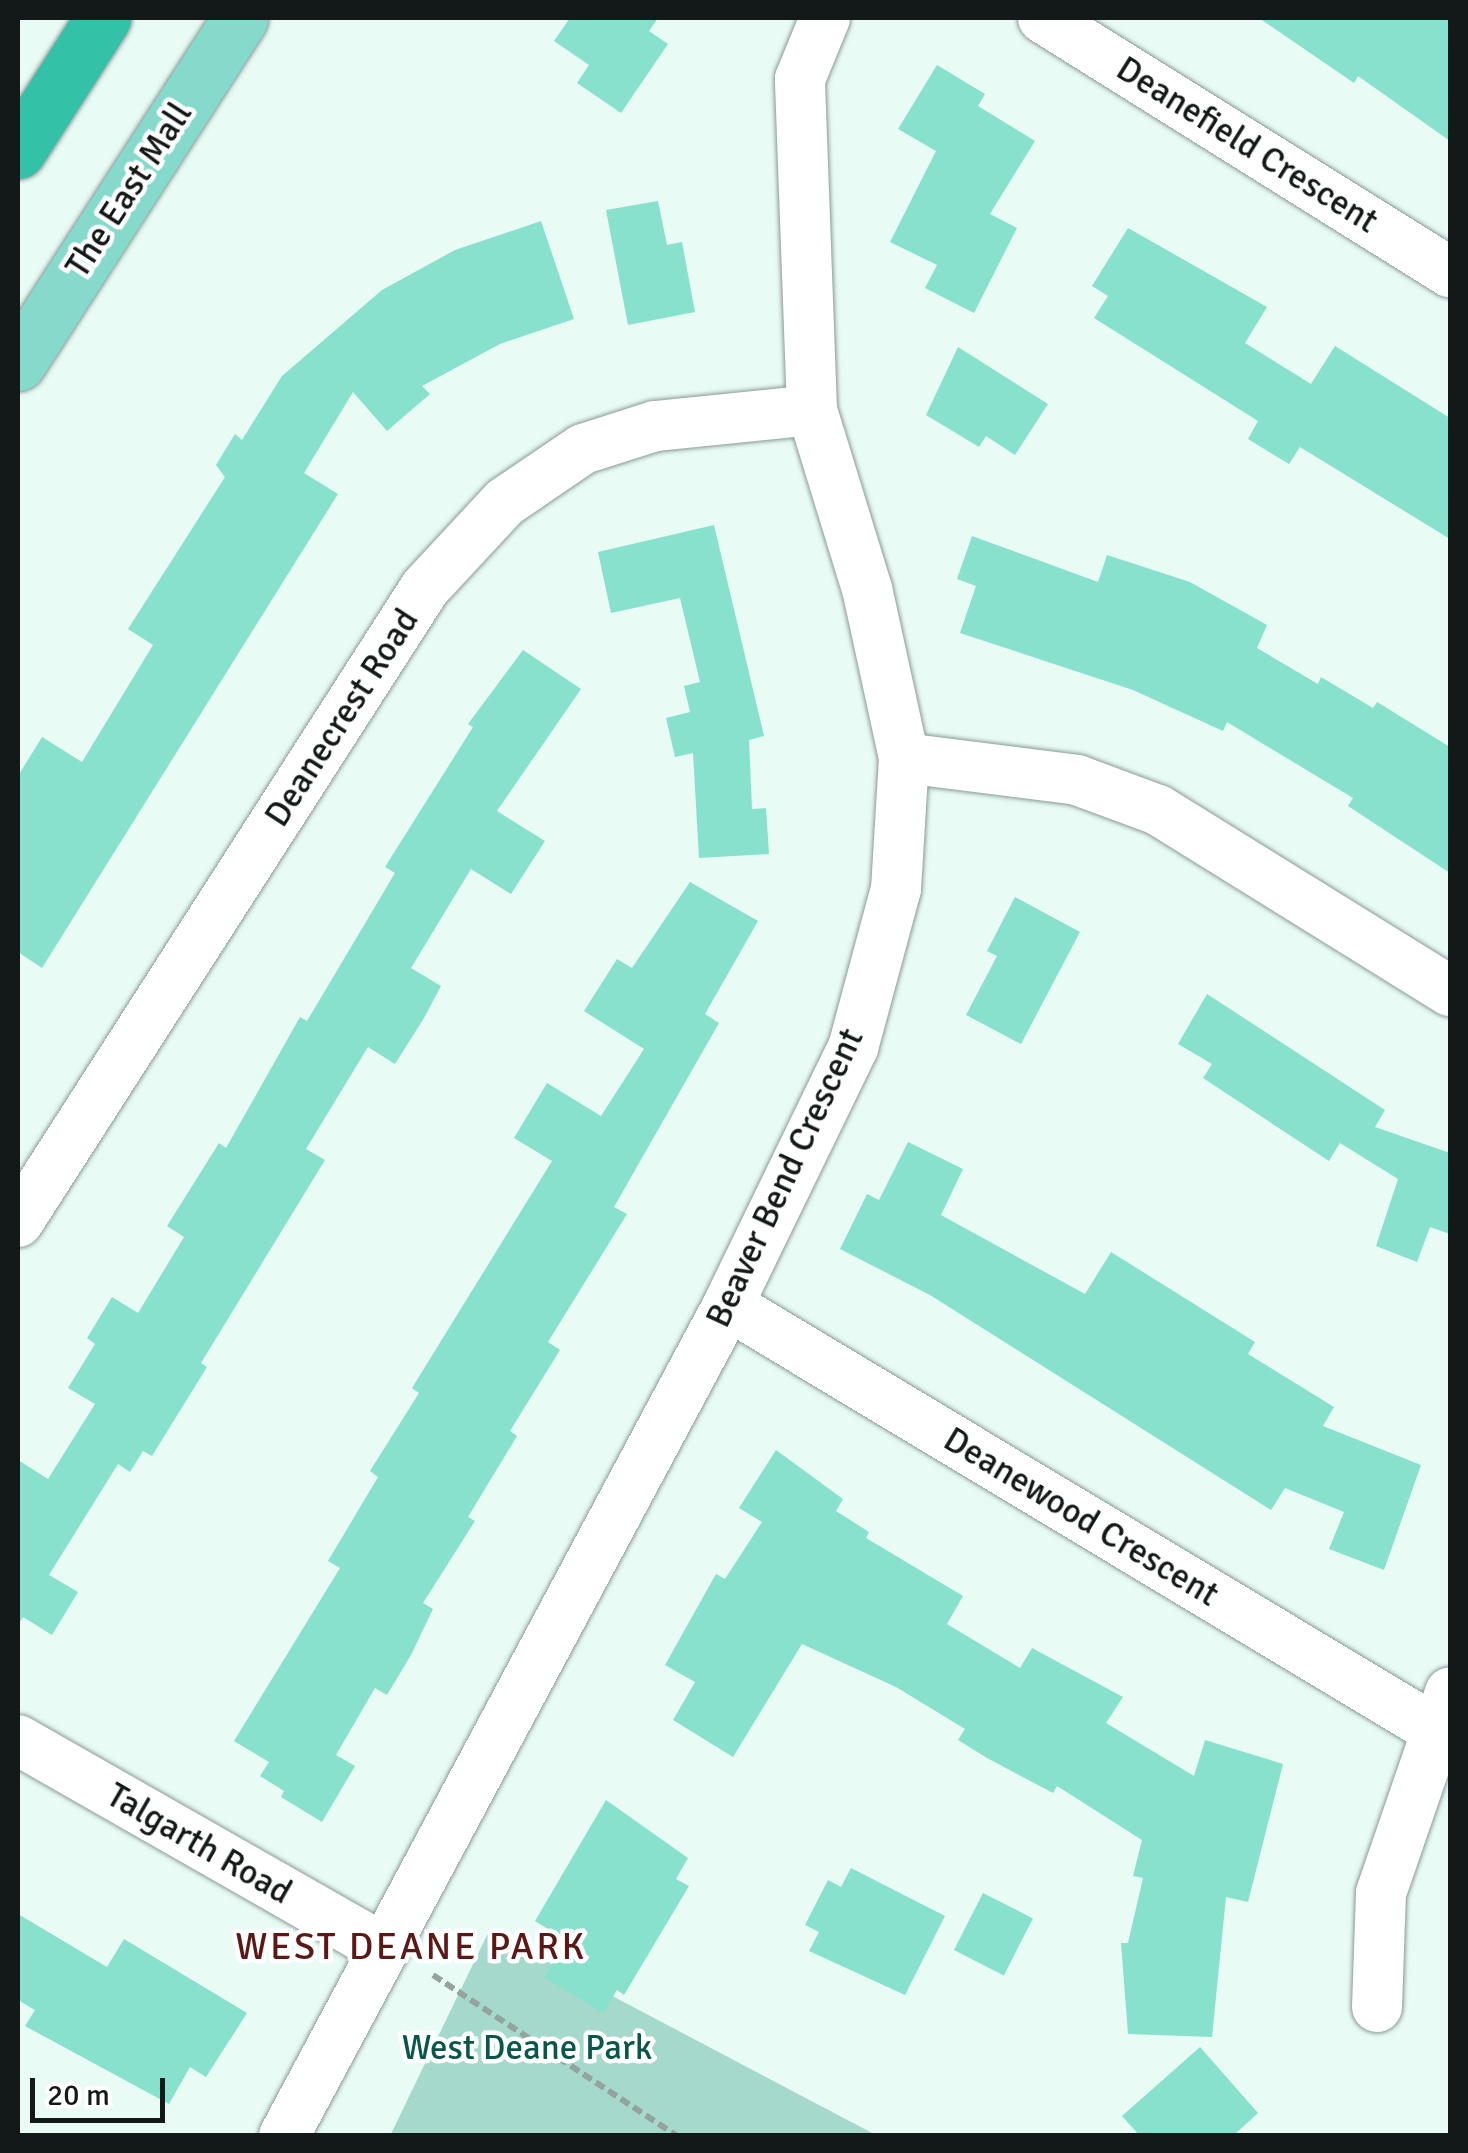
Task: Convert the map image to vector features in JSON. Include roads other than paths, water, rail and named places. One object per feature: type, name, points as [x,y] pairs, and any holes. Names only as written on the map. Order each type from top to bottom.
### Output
[{"type":"highway","points":[[18,150],[102,18]]},
{"type":"main road","name":"The East Mall","points":[[18,363],[240,18]]},
{"type":"street","name":"Beaver Bend Crescent","points":[[284,2136],[381,1947],[728,1305],[853,1048],[896,889],[904,758],[867,589],[812,410],[800,79],[825,18]]},
{"type":"street","name":"Deanefield Crescent","points":[[1043,18],[1450,272]]},
{"type":"street","name":"Deanecrest Road","points":[[18,1222],[425,588],[505,502],[584,449],[655,426],[812,410]]},
{"type":"street","points":[[904,758],[1077,780],[1158,810],[1450,991]]},
{"type":"street","name":"Deanewood Crescent","points":[[728,1305],[1442,1711],[1381,1893],[1377,2008]]},
{"type":"street","name":"Talgarth Road","points":[[18,1740],[381,1947]]},
{"type":"district","name":"WEST DEANE PARK","points":[[411,1947]]},
{"type":"park label","name":"West Deane Park","points":[[527,2048]]}]
